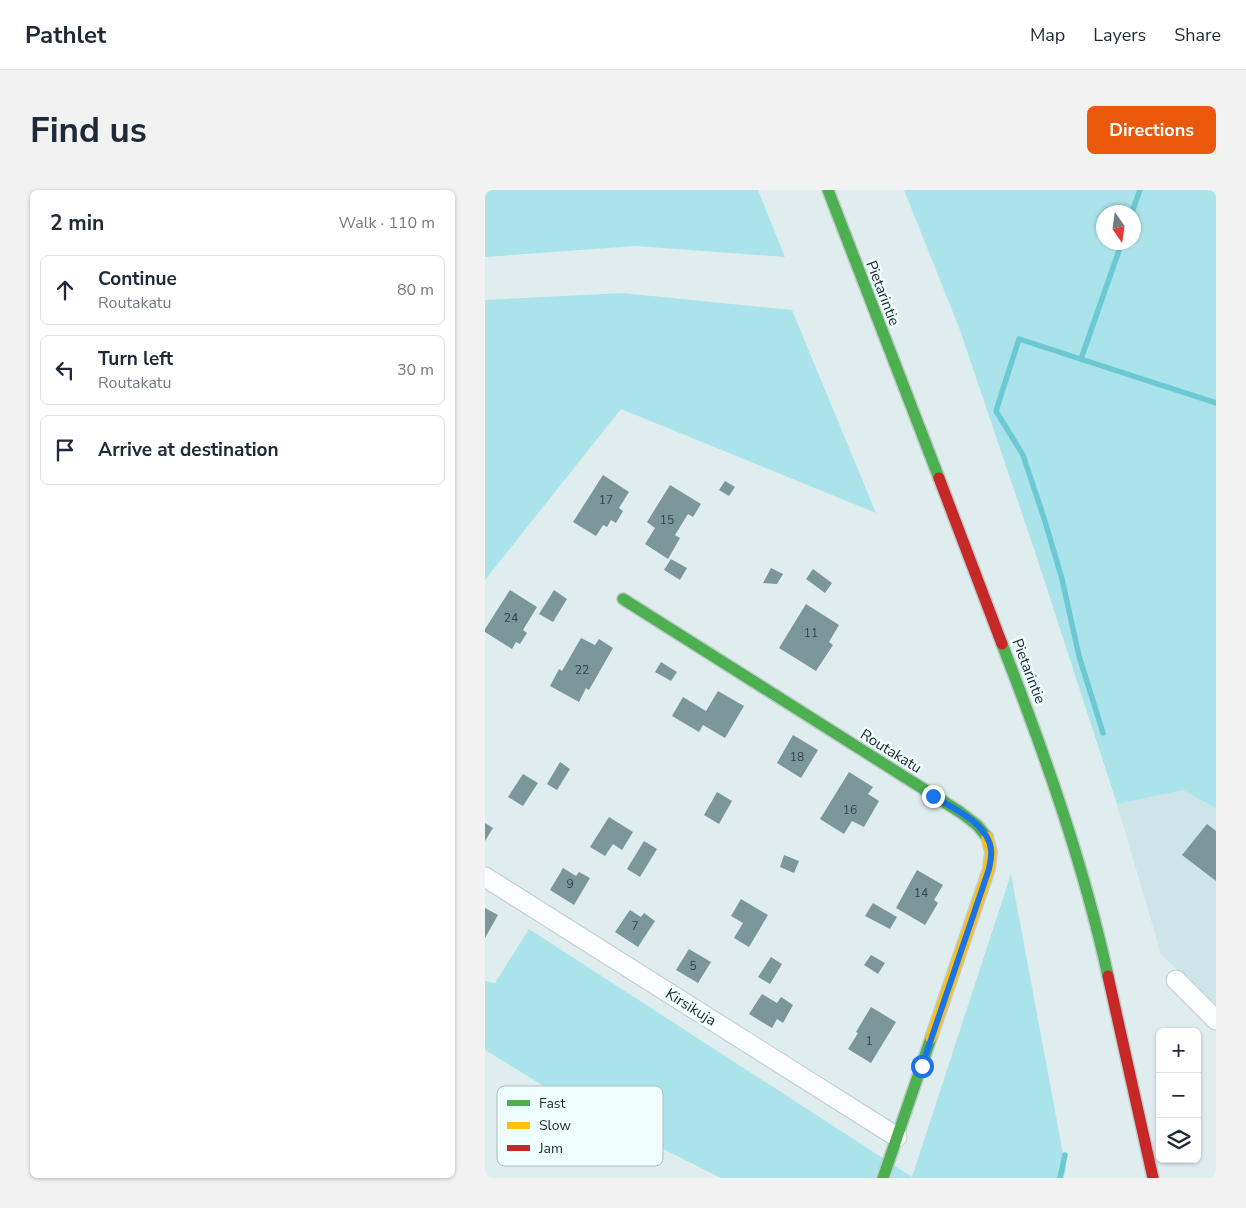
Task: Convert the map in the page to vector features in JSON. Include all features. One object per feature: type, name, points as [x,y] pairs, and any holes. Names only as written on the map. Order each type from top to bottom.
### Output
[{"type":"main road","name":"Pietarintie","points":[[828,190],[1030,717],[1071,837],[1100,938],[1153,1178]]},
{"type":"main road","name":"Routakatu","points":[[623,599],[979,825],[988,837],[992,850],[989,869],[883,1178]]},
{"type":"street","name":"Kirsikuja","points":[[485,876],[897,1137]]},
{"type":"street","points":[[1176,980],[1216,1020]]},
{"type":"shaded area","points":[[485,190],[758,190],[785,257],[635,246],[485,257]]},
{"type":"shaded area","points":[[904,190],[1216,190],[1216,808],[1183,790],[1117,804],[960,330]]},
{"type":"shaded area","points":[[622,293],[792,310],[876,513],[621,409],[485,580],[485,300]]},
{"type":"shaded area","points":[[1183,789],[1216,808],[1216,1007],[1161,954],[1117,804]]},
{"type":"shaded area","points":[[1011,874],[1066,1170],[1063,1178],[721,1178],[663,1149],[663,1086],[544,1086],[485,1050],[485,981],[495,983],[529,929],[912,1177]]},
{"type":"building","points":[[603,475],[629,492],[619,508],[623,511],[616,523],[611,520],[607,527],[603,525],[596,536],[573,522]]},
{"type":"building","points":[[725,481],[735,487],[729,496],[719,490]]},
{"type":"building","points":[[670,485],[701,504],[693,517],[688,514],[675,535],[680,538],[668,559],[645,544],[655,528],[647,522]]},
{"type":"building","points":[[671,559],[687,568],[680,580],[664,570]]},
{"type":"building","points":[[771,568],[783,574],[777,584],[763,583]]},
{"type":"building","points":[[813,569],[832,583],[825,593],[806,579]]},
{"type":"building","points":[[510,590],[537,607],[523,630],[527,633],[520,644],[516,642],[512,649],[485,632],[485,629]]},
{"type":"building","points":[[554,590],[567,599],[553,622],[539,614]]},
{"type":"building","points":[[806,604],[839,625],[829,642],[833,645],[816,671],[779,648]]},
{"type":"building","points":[[581,638],[595,645],[599,639],[613,648],[589,690],[586,688],[579,702],[550,686],[559,669],[562,671]]},
{"type":"building","points":[[661,662],[677,672],[671,681],[655,672]]},
{"type":"building","points":[[718,691],[744,706],[725,738],[703,725],[699,732],[672,716],[683,697],[706,711]]},
{"type":"building","points":[[793,735],[818,750],[801,778],[777,763]]},
{"type":"building","points":[[560,762],[570,769],[557,790],[547,784]]},
{"type":"building","points":[[849,772],[873,787],[868,794],[879,801],[864,827],[852,821],[844,834],[820,819]]},
{"type":"building","points":[[523,774],[538,783],[523,806],[508,797]]},
{"type":"building","points":[[717,792],[732,801],[719,824],[704,815]]},
{"type":"building","points":[[609,817],[633,832],[622,850],[613,844],[605,856],[590,847]]},
{"type":"building","points":[[485,823],[493,828],[485,841]]},
{"type":"building","points":[[1207,824],[1216,831],[1216,881],[1182,855]]},
{"type":"building","points":[[644,841],[657,849],[640,877],[627,869]]},
{"type":"building","points":[[784,855],[799,861],[794,873],[780,867]]},
{"type":"building","points":[[563,868],[576,876],[579,872],[590,878],[574,905],[550,890]]},
{"type":"building","points":[[917,870],[943,885],[934,900],[938,903],[925,925],[896,908]]},
{"type":"building","points":[[741,899],[768,915],[749,947],[734,938],[743,923],[731,916]]},
{"type":"building","points":[[873,903],[897,917],[890,929],[865,916]]},
{"type":"building","points":[[485,908],[498,915],[485,938]]},
{"type":"building","points":[[630,910],[641,917],[644,913],[655,921],[638,947],[615,932]]},
{"type":"building","points":[[689,949],[711,962],[698,983],[676,970]]},
{"type":"building","points":[[871,955],[885,963],[878,974],[864,965]]},
{"type":"building","points":[[771,957],[782,964],[770,984],[758,977]]},
{"type":"building","points":[[762,994],[777,1003],[781,997],[793,1005],[783,1023],[777,1019],[772,1028],[749,1014]]},
{"type":"building","points":[[871,1007],[896,1022],[871,1063],[848,1049]]},
{"type":"waterway","points":[[1135,205],[1140,190]]},
{"type":"waterway","points":[[1081,359],[1119,250]]},
{"type":"waterway","points":[[1103,733],[1079,656],[1062,579],[1044,518],[1023,455],[996,411],[1019,339],[1216,403]]},
{"type":"waterway","points":[[1060,1178],[1065,1155]]},
{"type":"traffic: fast","points":[[828,190],[939,478]]},
{"type":"traffic: fast","points":[[623,599],[960,812],[977,825],[987,837]]},
{"type":"traffic: fast","points":[[1002,644],[1033,725],[1075,849],[1108,976]]},
{"type":"traffic: fast","points":[[883,1178],[931,1038]]},
{"type":"traffic: slow","points":[[931,1038],[989,869],[991,852],[987,837]]},
{"type":"traffic: jam","points":[[939,478],[1002,644]]},
{"type":"traffic: jam","points":[[1108,976],[1153,1178]]},
{"type":"route","points":[[922,1066],[989,869],[992,850],[988,837],[979,825],[933,796]]}]
